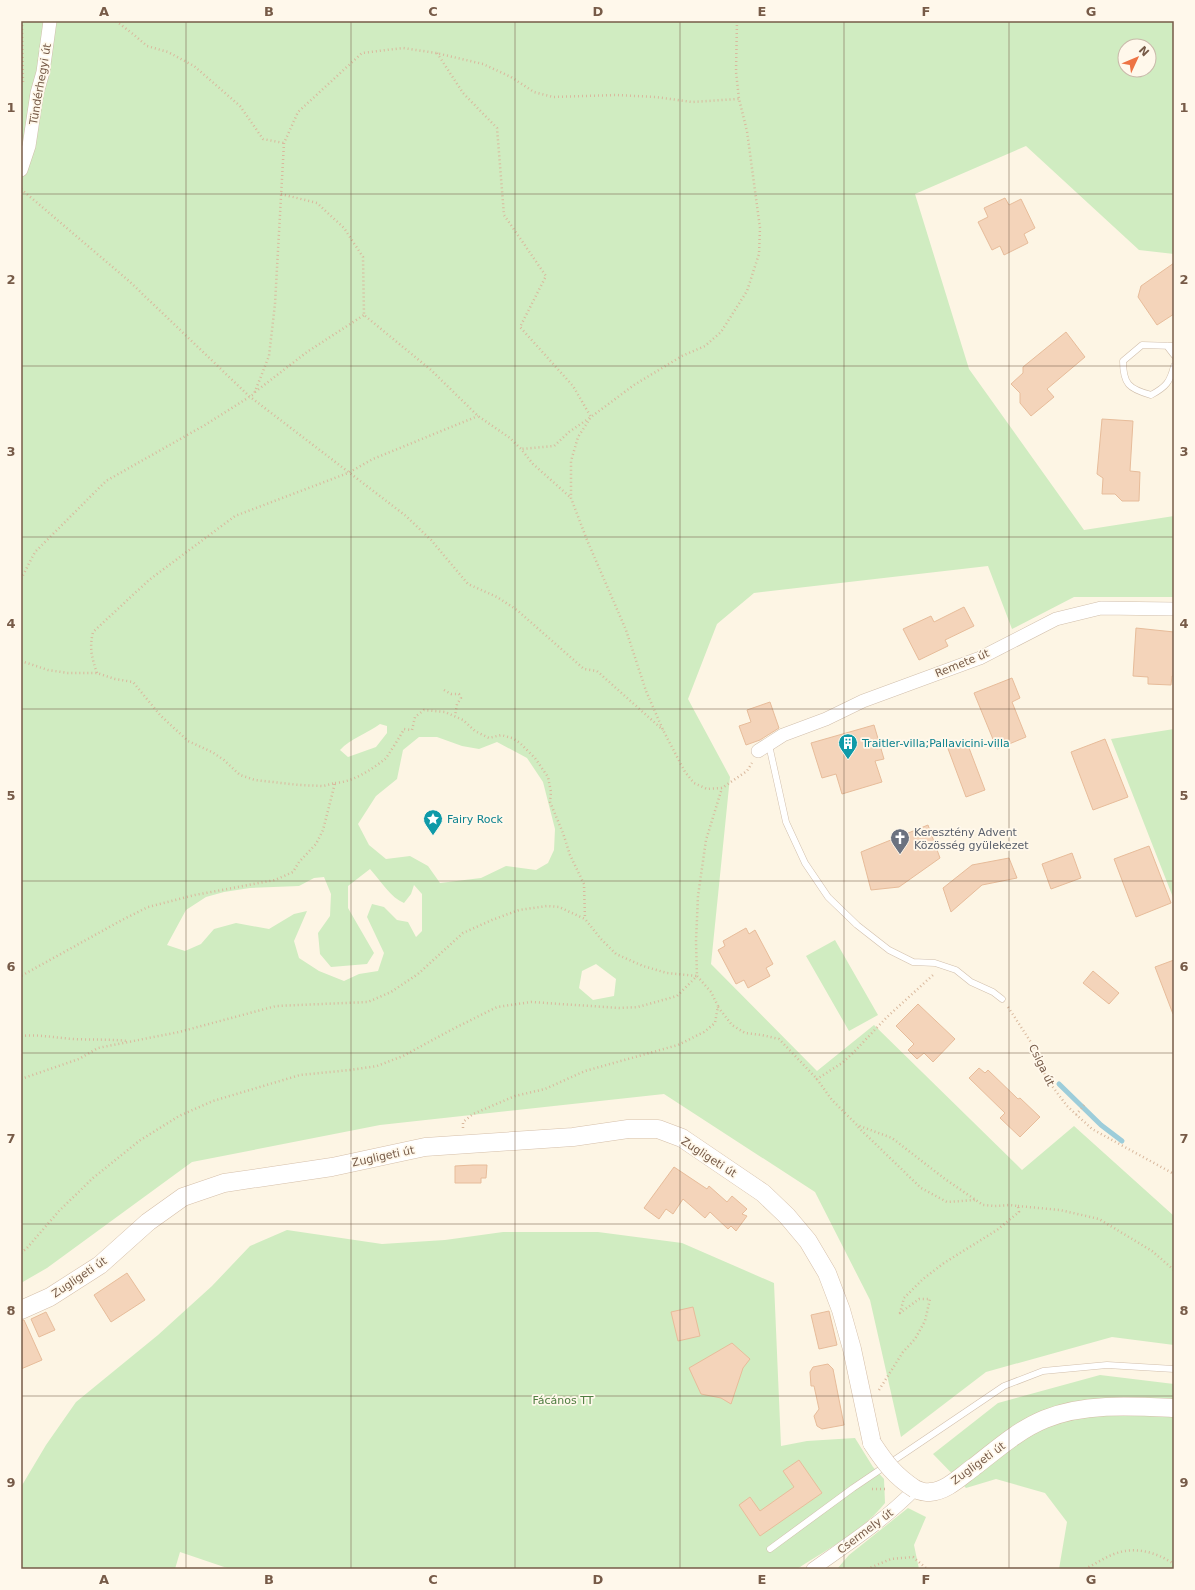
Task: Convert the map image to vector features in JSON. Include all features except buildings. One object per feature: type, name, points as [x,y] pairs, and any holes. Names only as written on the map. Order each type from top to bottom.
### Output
[{"type":"street","name":"Tündérhegyi út","points":[[21,170],[29,146],[37,92],[44,72],[50,21]]},
{"type":"street","name":"Remete út","points":[[763,748],[783,735],[826,719],[863,702],[980,658],[1056,619],[1101,608],[1174,609]]},
{"type":"street","name":"Zugligeti út","points":[[21,1310],[50,1297],[100,1265],[148,1222],[183,1197],[224,1183],[332,1167],[425,1147],[573,1137],[628,1129],[658,1129],[682,1138],[763,1193],[787,1216],[808,1241],[827,1273],[841,1310],[852,1349],[872,1442],[886,1464],[900,1480],[915,1489],[929,1492],[940,1490],[1021,1432],[1045,1419],[1077,1410],[1111,1407],[1174,1408]]},
{"type":"street","name":"Csermely út","points":[[813,1569],[868,1530],[902,1503],[915,1489]]},
{"type":"lane","points":[[1174,346],[1142,345],[1123,361],[1123,376],[1135,390],[1151,395],[1163,389],[1172,377],[1174,366]]},
{"type":"lane","points":[[1167,346],[1174,355]]},
{"type":"lane","points":[[763,748],[786,822],[805,863],[828,897],[857,925],[889,950],[913,962],[943,965],[956,970],[971,982],[993,992],[1002,999]]},
{"type":"lane","points":[[770,1548],[853,1488],[1004,1386],[1044,1371],[1107,1365],[1174,1368]]},
{"type":"path","points":[[116,21],[147,46],[168,52],[194,66],[240,106],[263,139],[284,143]]},
{"type":"path","points":[[521,448],[554,446],[569,432],[634,385],[682,356],[705,346],[721,332],[747,291],[759,254],[760,228],[747,131],[739,99],[736,72],[737,21]]},
{"type":"path","points":[[254,394],[269,356],[275,304],[284,143],[298,112],[362,53],[403,48],[436,52],[483,64],[511,77],[534,92],[553,97],[616,95],[649,96],[692,102],[739,99]]},
{"type":"path","points":[[436,52],[463,93],[497,128],[504,215],[546,276],[520,327],[573,386],[591,417]]},
{"type":"path","points":[[21,189],[129,281],[249,396],[406,516],[431,540],[468,584],[496,597],[517,610],[584,669],[597,671],[663,730]]},
{"type":"path","points":[[281,194],[317,203],[344,228],[363,257],[364,315],[431,370],[478,416],[510,438],[521,448],[532,464],[571,498]]},
{"type":"path","points":[[21,579],[35,552],[106,481],[205,425],[254,394],[306,352],[364,315]]},
{"type":"path","points":[[97,673],[90,652],[93,632],[149,580],[235,516],[348,473],[373,459],[478,416]]},
{"type":"path","points":[[591,417],[578,437],[571,460],[571,498],[587,540],[626,630],[646,691],[663,730],[685,772],[694,783],[707,789],[722,788],[747,771],[763,748]]},
{"type":"path","points":[[21,661],[48,670],[68,673],[97,673],[115,679],[133,682],[160,715],[188,741],[212,752],[224,760],[240,775],[255,780],[323,786],[334,783],[345,783],[356,778],[386,758],[404,729],[412,730],[415,717],[424,710],[445,712],[455,716],[463,720],[475,731],[489,738],[501,735],[512,738],[520,743],[535,758],[548,777],[551,792],[550,802],[570,854],[584,884],[585,919]]},
{"type":"path","points":[[444,690],[451,694],[459,694],[461,698],[457,704],[455,716]]},
{"type":"path","points":[[21,976],[148,907],[195,895],[275,880],[293,872],[299,862],[316,844],[323,830],[334,783]]},
{"type":"path","points":[[722,788],[706,840],[698,896],[696,941],[698,976],[711,992],[718,1006],[732,1025],[745,1033],[779,1039],[817,1079],[832,1100],[921,1188],[947,1202],[975,1200]]},
{"type":"path","points":[[21,1079],[79,1059],[98,1048],[179,1032],[276,1006],[368,1002],[391,992],[418,974],[463,934],[492,920],[519,910],[547,906],[559,907],[585,919],[601,939],[616,954],[643,966],[667,973],[698,976]]},
{"type":"path","points":[[817,1079],[842,1063],[887,1017],[943,965]]},
{"type":"path","points":[[21,1253],[93,1178],[139,1141],[179,1116],[213,1101],[300,1075],[377,1066],[403,1056],[497,1007],[531,1002],[620,1008],[638,1007],[677,996],[698,976]]},
{"type":"path","name":"Csiga út","points":[[1002,999],[1036,1050],[1043,1071],[1058,1096],[1076,1115],[1092,1129],[1174,1174]]},
{"type":"path","points":[[462,1128],[463,1122],[473,1114],[515,1096],[544,1089],[585,1070],[678,1045],[704,1032],[715,1023],[718,1006]]},
{"type":"path","points":[[21,1036],[36,1034],[75,1039],[104,1039],[132,1042]]},
{"type":"path","points":[[1076,1115],[1084,1105]]},
{"type":"path","points":[[856,1125],[892,1138],[983,1205],[995,1206],[1010,1204],[1060,1210],[1099,1219],[1152,1251],[1174,1270]]},
{"type":"path","points":[[864,1406],[881,1387],[902,1352],[915,1339],[925,1321],[930,1299],[919,1299],[900,1314],[904,1298],[923,1279],[944,1263],[981,1240],[1019,1212],[1018,1206]]},
{"type":"path","points":[[1085,1569],[1114,1554],[1141,1550],[1166,1558],[1174,1564]]},
{"type":"path","points":[[867,1569],[891,1559],[914,1557],[926,1569]]},
{"type":"green space","points":[[21,21],[1174,21],[1174,254],[1139,250],[1026,146],[915,194],[969,369],[1084,530],[1174,516],[1174,597],[1074,597],[1012,629],[988,566],[754,593],[717,624],[688,699],[730,777],[711,964],[817,1071],[874,1025],[1022,1170],[1074,1126],[1174,1216],[1174,1345],[1112,1337],[986,1372],[901,1437],[870,1300],[815,1192],[664,1094],[380,1125],[192,1162],[47,1268],[21,1283]],"holes":[[[380,724],[387,726],[387,733],[376,747],[348,757],[340,750]],[[419,737],[437,737],[462,746],[479,749],[497,742],[527,758],[543,782],[555,829],[554,850],[548,863],[536,870],[506,866],[481,878],[440,883],[428,866],[410,856],[386,859],[369,845],[358,824],[376,796],[397,779],[403,750]],[[370,869],[390,893],[399,901],[404,903],[411,894],[414,885],[422,894],[422,931],[416,937],[408,922],[397,920],[384,907],[372,904],[367,917],[384,953],[378,971],[359,974],[344,981],[319,971],[299,958],[294,941],[307,911],[294,914],[269,929],[236,923],[214,929],[201,944],[185,951],[167,945],[186,910],[206,897],[224,892],[250,888],[299,886],[314,878],[324,877],[331,894],[330,916],[318,933],[320,954],[331,967],[367,964],[374,953],[348,908],[348,886]],[[596,964],[616,979],[614,996],[593,1000],[579,988],[582,971]]]},
{"type":"green space","points":[[1174,729],[1174,900],[1111,739]]},
{"type":"green space","points":[[835,940],[878,1015],[849,1031],[806,956]]},
{"type":"green space","name":"Fácános TT","points":[[287,1230],[382,1244],[445,1240],[503,1232],[598,1232],[682,1243],[774,1283],[781,1446],[807,1441],[855,1438],[873,1467],[884,1479],[885,1503],[856,1531],[797,1569],[230,1569],[180,1552],[175,1569],[21,1569],[21,1487],[46,1445],[76,1402],[158,1335],[212,1286],[250,1246]]},
{"type":"green space","points":[[1100,1375],[1174,1384],[1174,1569],[1059,1569],[1067,1522],[1045,1493],[996,1479],[966,1488],[933,1454],[998,1403]]},
{"type":"green space","points":[[908,1508],[926,1517],[914,1545],[919,1569],[837,1569],[849,1555]]},
{"type":"waterway","points":[[1059,1084],[1101,1125],[1122,1141]]},
{"type":"place","name":"Traitler-villa;Pallavicini-villa","points":[[848,760]]},
{"type":"place","name":"Fairy Rock","points":[[433,836]]},
{"type":"place","name":"Keresztény Advent Közösség gyülekezet","points":[[900,855]]}]
